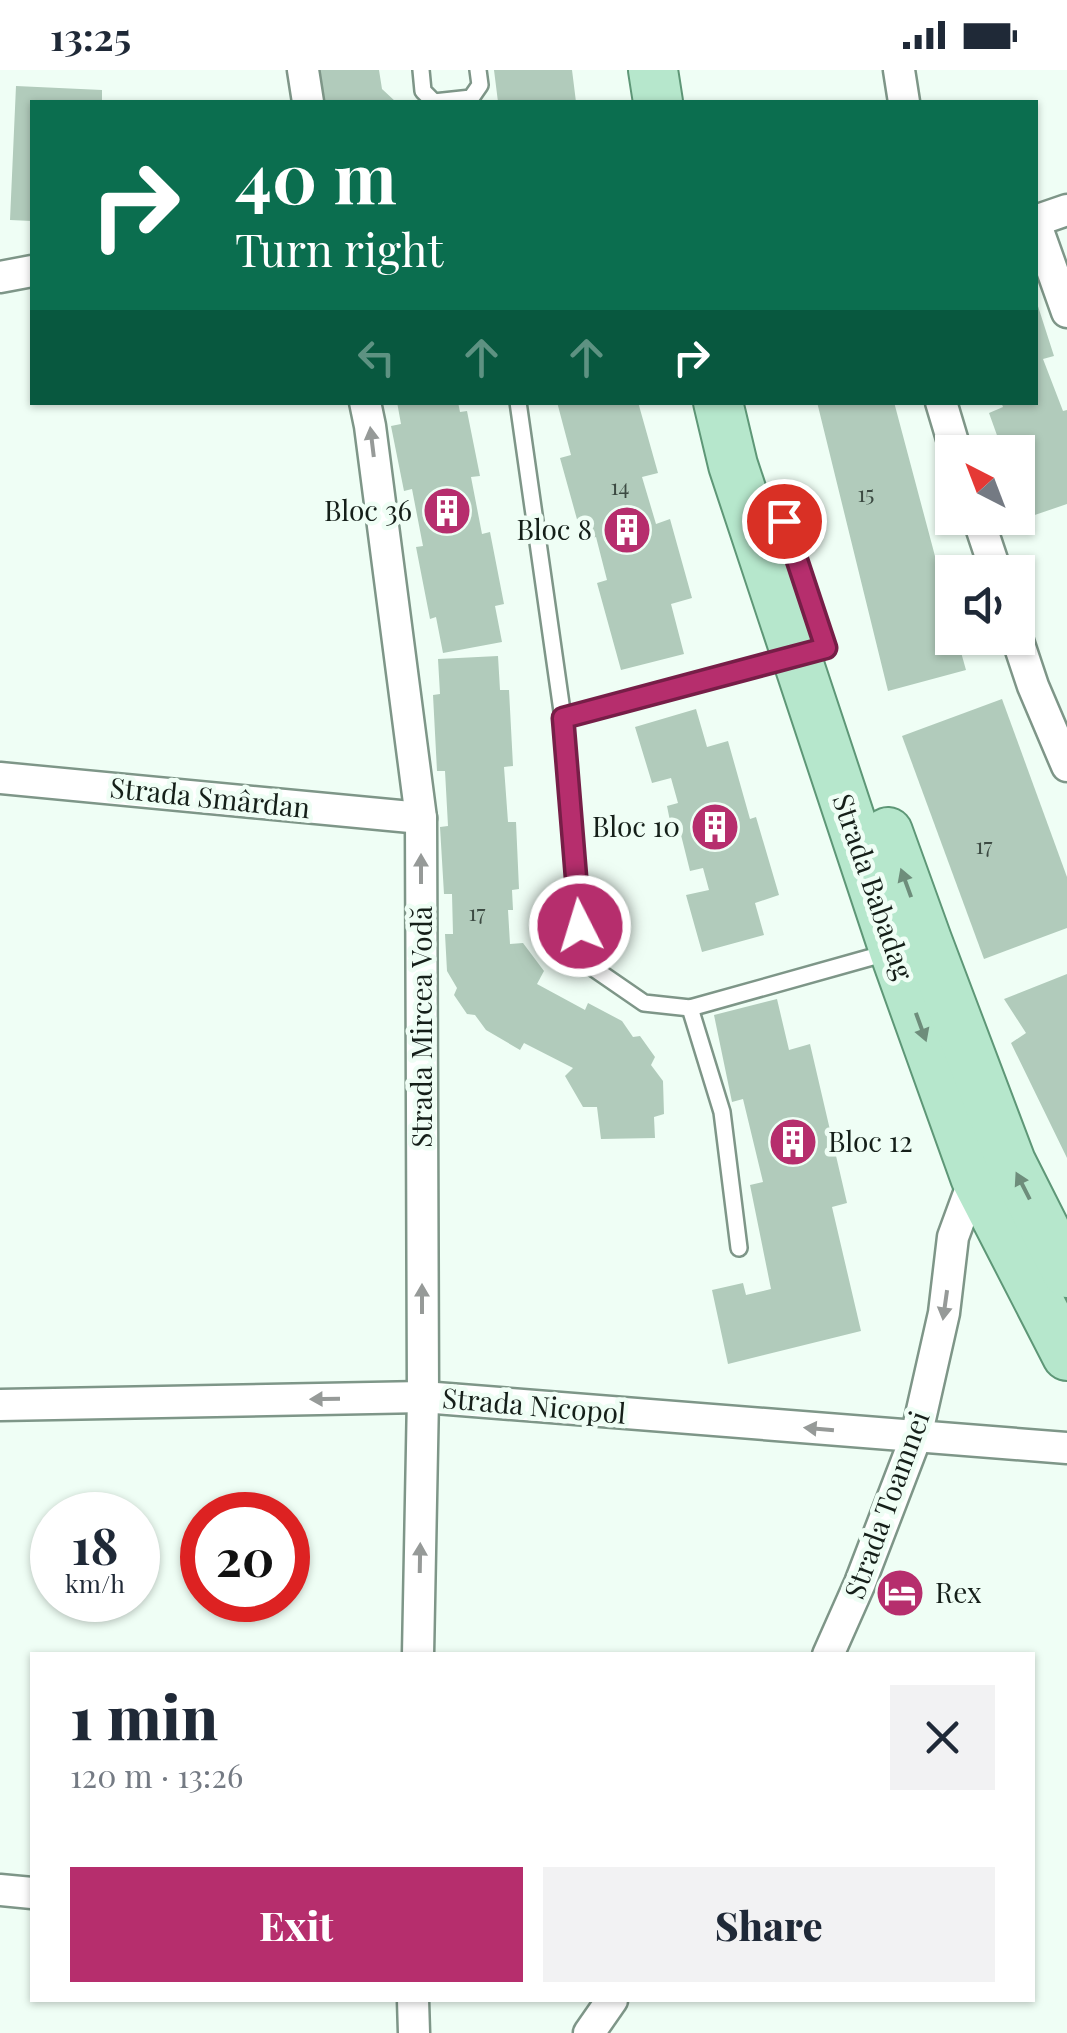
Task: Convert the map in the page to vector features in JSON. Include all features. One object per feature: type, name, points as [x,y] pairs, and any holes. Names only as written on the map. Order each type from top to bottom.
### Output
[{"type":"main road","points":[[653,70],[658,100]]},
{"type":"main road","points":[[684,70],[689,100]]},
{"type":"main road","name":"Strada Babadag","points":[[719,405],[733,465],[811,652],[910,946],[975,1177],[1067,1356]]},
{"type":"main road","name":"Strada Babadag","points":[[749,405],[811,652]]},
{"type":"main road","name":"Strada Babadag","points":[[910,946],[1067,1273]]},
{"type":"street","points":[[303,70],[308,100]]},
{"type":"street","points":[[899,70],[904,100]]},
{"type":"street","points":[[1038,220],[1067,210]]},
{"type":"street","points":[[1038,230],[1067,312]]},
{"type":"street","points":[[0,276],[30,271]]},
{"type":"street","name":"Strada Mircea Vodă","points":[[366,405],[421,818],[423,1397],[418,1652]]},
{"type":"street","points":[[942,405],[951,435]]},
{"type":"street","points":[[1023,655],[1067,766]]},
{"type":"street","name":"Strada Smârdan","points":[[0,778],[421,818]]},
{"type":"street","name":"Strada Toamnei","points":[[829,1652],[916,1437],[942,1328],[954,1237],[975,1177]]},
{"type":"street","name":"Strada Nicopol","points":[[0,1405],[423,1397],[1067,1448]]},
{"type":"street","points":[[0,1890],[30,1893]]},
{"type":"street","points":[[414,2002],[414,2033]]},
{"type":"street","points":[[589,2033],[611,2002]]},
{"type":"lane","points":[[420,70],[423,91],[432,100]]},
{"type":"lane","points":[[452,100],[471,98],[480,85],[478,70]]},
{"type":"lane","points":[[518,405],[563,718],[584,961],[644,1004],[690,1008],[910,946]]},
{"type":"lane","points":[[563,718],[811,652]]},
{"type":"lane","points":[[690,1008],[722,1112],[739,1248]]},
{"type":"building","points":[[317,70],[379,70],[382,89],[394,100],[322,100]]},
{"type":"building","points":[[494,70],[572,70],[576,100],[498,100]]},
{"type":"building","points":[[16,86],[102,90],[102,100],[30,100],[30,221],[10,220]]},
{"type":"building","points":[[1038,306],[1054,356],[1043,359],[1063,411],[1067,410],[1067,504],[1035,515],[1035,435],[997,435],[989,413],[1002,405],[1038,405]]},
{"type":"building","name":"Bloc 36","points":[[398,405],[459,405],[460,412],[467,411],[480,476],[471,477],[482,534],[490,532],[504,604],[495,606],[502,642],[443,653],[436,617],[430,619],[416,547],[423,546],[412,489],[404,491],[391,426],[401,424]]},
{"type":"building","name":"Bloc 8","points":[[558,405],[639,405],[658,473],[642,477],[656,524],[670,519],[692,598],[671,604],[684,654],[621,670],[597,583],[607,580],[596,537],[583,541],[560,458],[571,455]]},
{"type":"building","points":[[818,405],[895,405],[935,556],[935,655],[962,655],[966,670],[888,691]]},
{"type":"building","points":[[498,656],[500,690],[509,690],[513,766],[504,767],[508,822],[516,822],[519,889],[512,890],[513,910],[508,910],[510,944],[523,943],[544,971],[537,984],[585,1010],[588,1003],[622,1021],[633,1037],[640,1036],[655,1057],[651,1065],[663,1081],[664,1114],[654,1117],[655,1138],[601,1139],[597,1107],[583,1107],[565,1076],[573,1068],[524,1043],[520,1050],[486,1030],[475,1015],[467,1014],[454,995],[457,988],[447,971],[445,934],[453,934],[452,894],[444,894],[440,827],[448,826],[445,771],[437,771],[433,695],[440,694],[438,659]]},
{"type":"building","points":[[1002,699],[1067,877],[1067,928],[984,959],[902,736]]},
{"type":"building","name":"Bloc 10","points":[[696,709],[707,747],[728,741],[750,819],[756,817],[779,895],[755,903],[764,935],[702,952],[686,895],[709,890],[703,868],[690,871],[681,835],[673,836],[667,806],[678,803],[671,778],[652,783],[635,727]]},
{"type":"building","points":[[1067,974],[1067,1158],[1011,1043],[1026,1033],[1004,999]]},
{"type":"building","name":"Bloc 12","points":[[777,999],[789,1050],[810,1044],[847,1203],[832,1207],[861,1331],[728,1364],[712,1290],[743,1283],[746,1295],[771,1289],[750,1185],[763,1182],[743,1099],[732,1102],[714,1015]]},
{"type":"place","name":"Bloc 36","points":[[447,511]]},
{"type":"place","name":"Bloc 8","points":[[627,530]]},
{"type":"place","name":"Bloc 10","points":[[715,827]]},
{"type":"place","name":"Bloc 12","points":[[793,1142]]},
{"type":"place","name":"Rex","points":[[900,1593]]},
{"type":"route","points":[[580,926],[563,718],[826,648],[784,521]]}]
